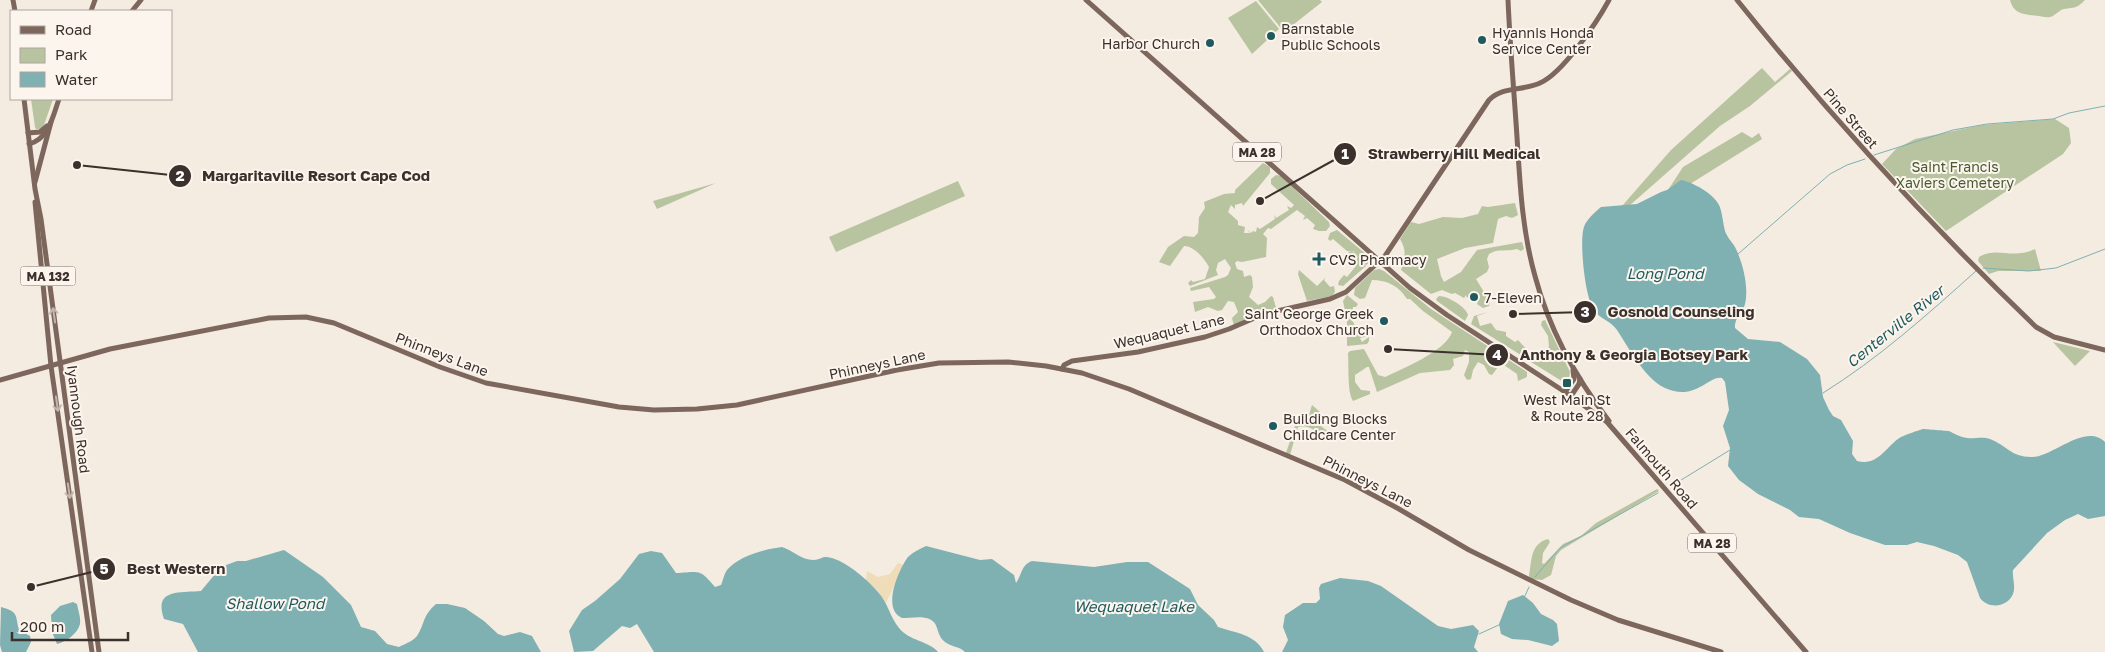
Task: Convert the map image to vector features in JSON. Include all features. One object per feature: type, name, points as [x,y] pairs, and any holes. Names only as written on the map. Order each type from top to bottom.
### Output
[{"type":"main road","points":[[133,10],[141,0]]},
{"type":"main road","name":"Falmouth Road","points":[[1086,0],[1379,262],[1447,316],[1600,416],[1618,434],[1804,650]]},
{"type":"main road","points":[[1508,0],[1521,201],[1526,238],[1544,304],[1571,365],[1618,434]]},
{"type":"main road","points":[[1379,262],[1390,249],[1487,102],[1500,92],[1534,85],[1549,78],[1587,35],[1609,0]]},
{"type":"main road","name":"Pine Street","points":[[1737,0],[1859,146],[1913,204],[2039,330],[2054,337],[2105,350]]},
{"type":"main road","name":"Iyannough Road","points":[[24,100],[51,366],[92,652]]},
{"type":"main road","points":[[34,187],[44,146],[59,100]]},
{"type":"main road","points":[[28,133],[42,131],[51,122]]},
{"type":"main road","points":[[30,147],[43,136],[51,122]]},
{"type":"main road","points":[[30,147],[44,146]]},
{"type":"main road","name":"Iyannough Road","points":[[34,187],[41,219],[98,652]]},
{"type":"main road","name":"Wequaquet Lane","points":[[1062,369],[1064,365],[1072,361],[1138,352],[1205,337],[1271,312],[1339,296],[1354,286],[1379,262]]},
{"type":"main road","name":"Phinneys Lane","points":[[0,380],[110,349],[263,319],[289,316],[317,318],[334,323],[440,367],[486,383],[538,394],[648,409],[689,410],[732,406],[925,365],[964,362],[1008,362],[1062,369],[1124,386],[1338,477],[1476,553],[1590,608],[1656,632],[1722,652]]},
{"type":"main road","points":[[1565,392],[1574,378],[1571,365]]},
{"type":"main road","points":[[1571,396],[1580,379]]},
{"type":"green space","points":[[1258,0],[1320,0],[1322,2],[1284,32]]},
{"type":"green space","points":[[2010,0],[2085,0],[2073,8],[2062,10],[2047,17],[2021,13],[2014,9]]},
{"type":"green space","points":[[1256,1],[1279,29],[1252,54],[1228,18]]},
{"type":"green space","points":[[1762,68],[1775,82],[1790,69],[1792,71],[1750,106],[1720,126],[1629,206],[1622,206],[1671,150]]},
{"type":"green space","points":[[31,100],[53,100],[44,125],[40,129],[35,127]]},
{"type":"green space","name":"Saint Francis Xaviers Cemetery","points":[[2055,119],[2069,128],[2071,143],[2063,154],[1946,231],[1882,164],[1896,149],[1915,139],[1982,125]]},
{"type":"green space","points":[[1742,132],[1752,138],[1759,133],[1762,139],[1690,184],[1668,190],[1683,167]]},
{"type":"green space","points":[[1263,163],[1270,167],[1270,173],[1243,206],[1242,203],[1235,205],[1235,209],[1231,205],[1228,212],[1238,221],[1238,225],[1245,227],[1244,233],[1250,233],[1247,229],[1251,233],[1253,231],[1256,232],[1257,227],[1260,229],[1275,219],[1274,215],[1276,218],[1289,210],[1287,206],[1291,208],[1294,205],[1271,184],[1271,179],[1276,175],[1281,176],[1329,222],[1330,226],[1326,231],[1313,229],[1315,225],[1307,218],[1303,220],[1305,216],[1297,210],[1271,229],[1268,228],[1263,234],[1267,238],[1266,257],[1242,262],[1237,261],[1235,263],[1237,269],[1243,271],[1244,277],[1250,275],[1252,277],[1253,287],[1249,297],[1258,305],[1265,302],[1271,296],[1276,308],[1234,326],[1232,318],[1238,312],[1234,302],[1228,301],[1222,310],[1218,311],[1208,307],[1195,312],[1193,302],[1214,299],[1216,297],[1209,287],[1191,291],[1190,288],[1228,275],[1231,268],[1225,259],[1218,263],[1216,270],[1218,275],[1190,286],[1188,283],[1191,280],[1193,282],[1205,279],[1209,267],[1202,256],[1195,250],[1184,246],[1170,266],[1159,262],[1168,247],[1184,236],[1194,237],[1198,233],[1199,217],[1205,208],[1204,202],[1224,194],[1235,193],[1235,190]]},
{"type":"green space","points":[[958,181],[965,196],[836,252],[829,237]]},
{"type":"green space","points":[[716,183],[657,209],[653,201]]},
{"type":"green space","points":[[1515,203],[1518,215],[1512,218],[1506,216],[1498,219],[1493,243],[1465,248],[1437,259],[1444,282],[1461,272],[1477,250],[1522,242],[1524,249],[1521,251],[1517,249],[1489,254],[1487,272],[1476,279],[1490,302],[1489,306],[1483,308],[1477,304],[1480,296],[1472,291],[1467,298],[1466,295],[1464,298],[1455,293],[1452,294],[1442,290],[1431,294],[1401,270],[1405,254],[1400,239],[1411,222],[1419,224],[1443,217],[1462,218],[1478,214],[1482,206],[1488,207]]},
{"type":"green space","points":[[1337,230],[1367,255],[1369,263],[1366,265],[1353,251],[1347,251],[1333,239],[1330,241],[1328,239],[1330,233]]},
{"type":"green space","points":[[2035,249],[2041,271],[1998,271],[1989,274],[1978,261],[1979,257],[1986,254],[2019,253]]},
{"type":"green space","points":[[1352,251],[1366,266],[1343,286],[1338,285],[1344,275],[1347,277],[1356,266],[1354,263],[1356,259],[1348,252]]},
{"type":"green space","points":[[1379,269],[1431,309],[1527,372],[1527,377],[1518,381],[1517,374],[1501,363],[1492,375],[1489,374],[1484,365],[1478,362],[1473,370],[1471,379],[1467,380],[1464,375],[1469,362],[1469,352],[1465,350],[1463,356],[1453,359],[1454,365],[1450,370],[1420,373],[1377,392],[1369,367],[1367,367],[1355,375],[1355,382],[1361,390],[1370,391],[1370,394],[1353,401],[1349,378],[1348,353],[1350,351],[1364,349],[1378,375],[1385,377],[1433,352],[1448,339],[1452,332],[1410,299],[1407,299],[1396,287],[1383,281],[1372,280],[1365,298],[1360,299],[1354,295],[1355,288],[1374,270]]},
{"type":"green space","points":[[1299,270],[1317,286],[1326,277],[1324,280],[1330,287],[1334,286],[1335,292],[1332,296],[1307,301],[1298,274]]},
{"type":"green space","points":[[1347,295],[1358,304],[1356,307],[1353,307],[1352,320],[1359,333],[1366,333],[1368,336],[1360,338],[1362,342],[1369,337],[1367,344],[1347,346],[1347,321],[1343,301]]},
{"type":"green space","points":[[1439,296],[1443,296],[1460,305],[1468,315],[1465,321],[1437,301],[1436,299]]},
{"type":"green space","points":[[1488,312],[1477,316],[1480,326],[1491,323],[1496,330],[1506,332],[1506,336],[1515,342],[1518,340],[1528,351],[1524,357],[1471,324],[1474,316]]},
{"type":"green space","points":[[1545,320],[1570,372],[1569,379],[1565,383],[1531,362],[1533,358],[1536,359],[1549,347],[1548,336],[1541,325],[1542,321]]},
{"type":"green space","points":[[2053,342],[2090,351],[2075,366]]},
{"type":"green space","points":[[1312,405],[1320,412],[1317,423],[1330,433],[1323,436],[1308,427],[1298,427],[1290,455],[1286,453],[1297,420],[1301,415],[1309,415]]},
{"type":"green space","points":[[1657,489],[1659,491],[1561,550],[1556,556],[1551,575],[1542,580],[1531,579],[1529,576],[1533,553],[1542,541],[1548,539],[1550,542],[1543,553],[1542,563],[1544,564],[1563,544],[1581,536],[1596,523]]},
{"type":"sand","points":[[898,563],[904,565],[886,603],[877,590],[866,581],[867,571],[878,577],[890,574]]},
{"type":"water","name":"Long Pond","points":[[1681,180],[1702,189],[1716,201],[1720,208],[1726,233],[1735,247],[1740,260],[1745,275],[1746,297],[1735,328],[1748,339],[1780,342],[1807,359],[1820,375],[1823,397],[1829,410],[1833,416],[1841,420],[1853,441],[1852,454],[1857,461],[1871,461],[1881,455],[1901,437],[1923,429],[1949,431],[1967,438],[1987,438],[1996,441],[2018,455],[2031,457],[2049,452],[2078,438],[2097,437],[2105,442],[2105,516],[2088,519],[2078,514],[2065,520],[2047,533],[2013,570],[2014,588],[2010,599],[2002,604],[1992,605],[1983,602],[1980,598],[1967,562],[1958,555],[1917,542],[1907,545],[1885,545],[1850,533],[1819,519],[1799,517],[1790,510],[1758,494],[1739,480],[1728,466],[1730,448],[1723,426],[1729,410],[1725,382],[1722,378],[1717,378],[1685,392],[1665,388],[1657,383],[1638,362],[1615,327],[1599,316],[1594,310],[1588,294],[1582,244],[1584,227],[1591,216],[1601,207],[1637,204],[1667,190]]},
{"type":"water","name":"Wequaquet Lake","points":[[926,546],[980,560],[992,559],[1014,575],[1016,583],[1024,568],[1032,561],[1094,567],[1127,562],[1148,562],[1190,589],[1198,605],[1214,620],[1218,627],[1250,638],[1264,652],[965,652],[947,644],[940,636],[932,620],[922,617],[902,618],[896,613],[893,606],[892,598],[900,570],[910,555]]},
{"type":"water","points":[[782,547],[809,560],[824,557],[846,564],[874,587],[896,624],[903,632],[930,645],[938,652],[654,652],[637,624],[630,628],[622,626],[593,651],[574,652],[569,631],[582,610],[620,579],[639,554],[651,551],[662,553],[676,573],[699,572],[715,587],[721,585],[727,570],[738,561],[760,551]]},
{"type":"water","name":"Shallow Pond","points":[[284,550],[323,577],[351,605],[361,627],[375,631],[387,644],[399,647],[411,641],[417,636],[431,608],[436,604],[447,604],[465,608],[484,621],[498,634],[504,636],[520,632],[532,636],[541,652],[198,652],[183,624],[164,619],[162,602],[171,594],[201,591],[221,567],[237,561],[246,561]]},
{"type":"water","points":[[1340,578],[1368,581],[1381,586],[1438,626],[1451,629],[1473,625],[1479,631],[1474,647],[1478,652],[1282,652],[1288,640],[1283,627],[1285,615],[1303,603],[1316,603],[1320,599],[1319,588],[1321,584]]},
{"type":"water","points":[[1523,595],[1533,603],[1541,614],[1557,624],[1559,641],[1552,646],[1528,640],[1512,639],[1501,634],[1499,624],[1508,601]]},
{"type":"water","points":[[73,602],[77,604],[80,619],[79,627],[71,637],[57,644],[52,632],[51,615],[60,606]]},
{"type":"water","points":[[1,607],[14,613],[19,630],[30,636],[31,642],[26,652],[2,652],[0,645]]},
{"type":"waterway","points":[[1874,155],[1953,130],[1987,124],[2053,119],[2069,113],[2105,106]]},
{"type":"waterway","points":[[1738,254],[1830,174],[1847,165],[1865,159]]},
{"type":"waterway","name":"Centerville River","points":[[1983,268],[2029,271],[2056,268],[2105,249]]},
{"type":"waterway","name":"Centerville River","points":[[1823,393],[1883,351],[1976,271]]},
{"type":"waterway","name":"Centerville River","points":[[1673,485],[1730,450]]},
{"type":"waterway","name":"Centerville River","points":[[1535,577],[1560,548],[1658,493]]},
{"type":"waterway","name":"Centerville River","points":[[1524,598],[1529,587]]},
{"type":"waterway","name":"Centerville River","points":[[1479,634],[1501,624]]},
{"type":"place","name":"Barnstable Public Schools","points":[[1271,36]]},
{"type":"place","name":"Hyannis Honda Service Center","points":[[1482,40]]},
{"type":"place","name":"Harbor Church","points":[[1210,43]]},
{"type":"place","name":"Margaritaville Resort Cape Cod","points":[[77,165]]},
{"type":"place","name":"Strawberry Hill Medical","points":[[1260,201]]},
{"type":"place","name":"CVS Pharmacy","points":[[1319,259]]},
{"type":"place","name":"7-Eleven","points":[[1474,297]]},
{"type":"place","name":"Gosnold Counseling","points":[[1513,314]]},
{"type":"place","name":"Saint George Greek Orthodox Church","points":[[1384,321]]},
{"type":"place","name":"Anthony & Georgia Botsey Park","points":[[1388,349]]},
{"type":"place","name":"West Main St & Route 28","points":[[1567,383]]},
{"type":"place","name":"Building Blocks Childcare Center","points":[[1273,426]]},
{"type":"place","name":"Best Western","points":[[31,587]]}]
